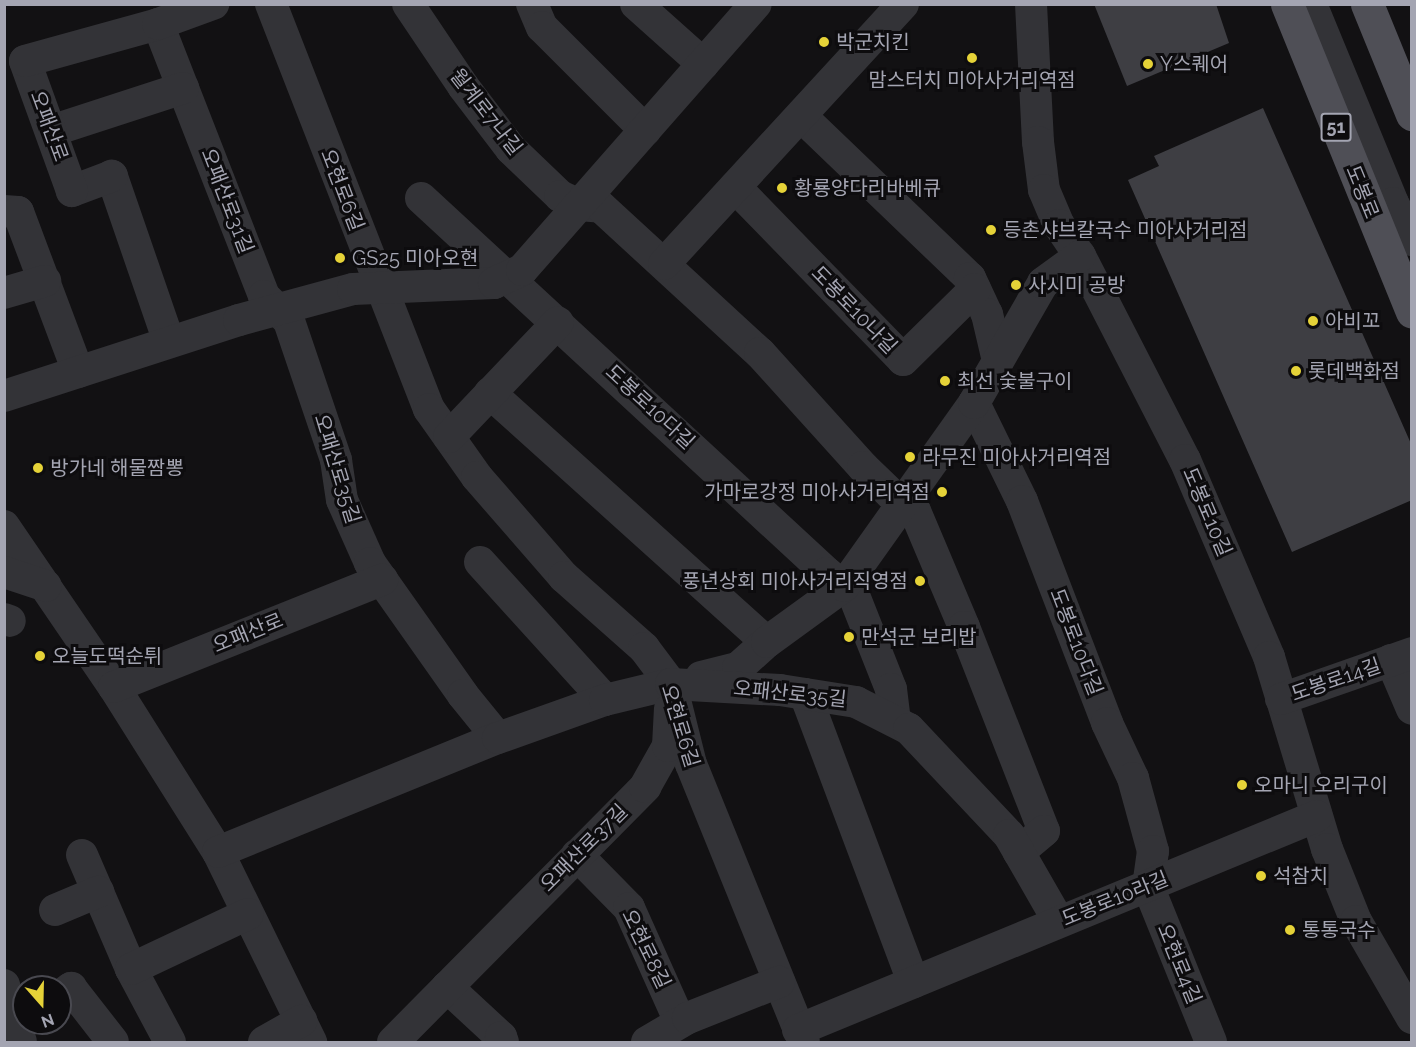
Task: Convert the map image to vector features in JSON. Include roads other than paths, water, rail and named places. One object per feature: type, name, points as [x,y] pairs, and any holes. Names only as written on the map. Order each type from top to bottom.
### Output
[{"type":"main road","name":"도봉로","points":[[1287,4],[1412,312]]},
{"type":"main road","points":[[1367,4],[1412,114]]},
{"type":"main road","points":[[1395,273],[1412,328]]},
{"type":"street","points":[[158,24],[213,4]]},
{"type":"street","name":"오현로6길","points":[[271,4],[379,287],[429,409],[477,477],[564,577],[644,648],[671,684],[691,764],[801,1036]]},
{"type":"street","name":"월계로7나길","points":[[408,4],[463,86],[511,149],[560,196],[579,205]]},
{"type":"street","points":[[532,4],[542,27],[645,129]]},
{"type":"street","points":[[636,4],[703,64]]},
{"type":"street","points":[[4,396],[169,342],[353,289],[494,283],[522,270],[756,4]]},
{"type":"street","points":[[664,264],[903,4]]},
{"type":"street","name":"도봉로10길","points":[[1031,4],[1038,142],[1044,190],[1059,225],[1080,256],[1185,460],[1269,657],[1317,816],[1356,921],[1412,1018]]},
{"type":"street","points":[[1311,4],[1393,203],[1412,240]]},
{"type":"street","points":[[1328,4],[1412,215]]},
{"type":"street","name":"오패산로","points":[[158,24],[25,61],[72,191],[112,176],[169,342]]},
{"type":"street","name":"오패산로31길","points":[[158,24],[264,296],[276,310]]},
{"type":"street","points":[[51,131],[183,88]]},
{"type":"street","points":[[801,116],[970,278],[987,314],[998,361]]},
{"type":"street","name":"도봉로10나길","points":[[735,188],[903,360],[975,289]]},
{"type":"street","points":[[421,198],[509,276]]},
{"type":"street","points":[[579,205],[601,207],[664,264],[760,353],[863,467],[915,512],[964,627],[1044,831],[1019,852]]},
{"type":"street","points":[[4,211],[18,212],[78,372]]},
{"type":"street","points":[[671,684],[738,668],[767,642],[844,586],[974,403],[1043,283],[1080,256]]},
{"type":"street","name":"도봉로10다길","points":[[509,276],[853,593],[891,689],[894,721]]},
{"type":"street","points":[[4,293],[45,281]]},
{"type":"street","name":"오패산로35길","points":[[276,310],[289,321],[336,460],[342,500],[370,563],[463,695],[498,738]]},
{"type":"street","points":[[449,437],[558,322]]},
{"type":"street","points":[[490,393],[767,642]]},
{"type":"street","name":"도봉로10다길","points":[[974,403],[1022,501],[1107,723],[1133,778],[1154,851],[1148,886]]},
{"type":"street","points":[[4,526],[114,687],[218,852],[306,1032],[264,1042]]},
{"type":"street","points":[[480,562],[605,700]]},
{"type":"street","points":[[4,572],[46,586]]},
{"type":"street","name":"오패산로","points":[[114,687],[382,580]]},
{"type":"street","name":"도봉로14길","points":[[1281,699],[1401,657],[1412,709]]},
{"type":"street","name":"오패산로35길","points":[[218,852],[498,738],[605,700],[671,684],[805,694],[856,702],[909,729],[1009,836],[1059,922]]},
{"type":"street","name":"오패산로37길","points":[[393,1042],[645,787],[668,746],[671,684]]},
{"type":"street","points":[[805,694],[914,982]]},
{"type":"street","name":"도봉로10라길","points":[[801,1036],[914,982],[1317,816]]},
{"type":"street","points":[[82,855],[131,969],[170,1042]]},
{"type":"street","name":"오현로8길","points":[[577,855],[629,908],[680,1022]]},
{"type":"street","name":"오현로4길","points":[[1148,886],[1211,1042]]},
{"type":"street","points":[[55,910],[98,892]]},
{"type":"street","points":[[131,969],[248,914]]},
{"type":"street","points":[[647,1042],[680,1022],[779,982]]},
{"type":"street","points":[[4,985],[12,1007]]},
{"type":"street","points":[[447,987],[501,1037],[503,1042]]},
{"type":"street","points":[[72,989],[113,1042]]},
{"type":"place","name":"박군치킨","points":[[824,42]]},
{"type":"place","name":"맘스터치 미아사거리역점","points":[[972,58]]},
{"type":"place","name":"Y스퀘어","points":[[1148,64]]},
{"type":"place","name":"황룡양다리바베큐","points":[[782,188]]},
{"type":"place","name":"등촌샤브칼국수 미아사거리점","points":[[991,230]]},
{"type":"place","name":"GS25 미아오현","points":[[340,258]]},
{"type":"place","name":"사시미 공방","points":[[1016,285]]},
{"type":"place","name":"아비꼬","points":[[1313,321]]},
{"type":"place","name":"롯데백화점","points":[[1296,371]]},
{"type":"place","name":"최선 숯불구이","points":[[945,381]]},
{"type":"place","name":"라무진 미아사거리역점","points":[[910,457]]},
{"type":"place","name":"방가네 해물짬뽕","points":[[38,468]]},
{"type":"place","name":"가마로강정 미아사거리역점","points":[[942,492]]},
{"type":"place","name":"풍년상회 미아사거리직영점","points":[[920,581]]},
{"type":"place","name":"만석군 보리밥","points":[[849,637]]},
{"type":"place","name":"오늘도떡순튀","points":[[40,656]]},
{"type":"place","name":"오마니 오리구이","points":[[1242,785]]},
{"type":"place","name":"석참치","points":[[1261,876]]},
{"type":"place","name":"통통국수","points":[[1290,930]]}]
